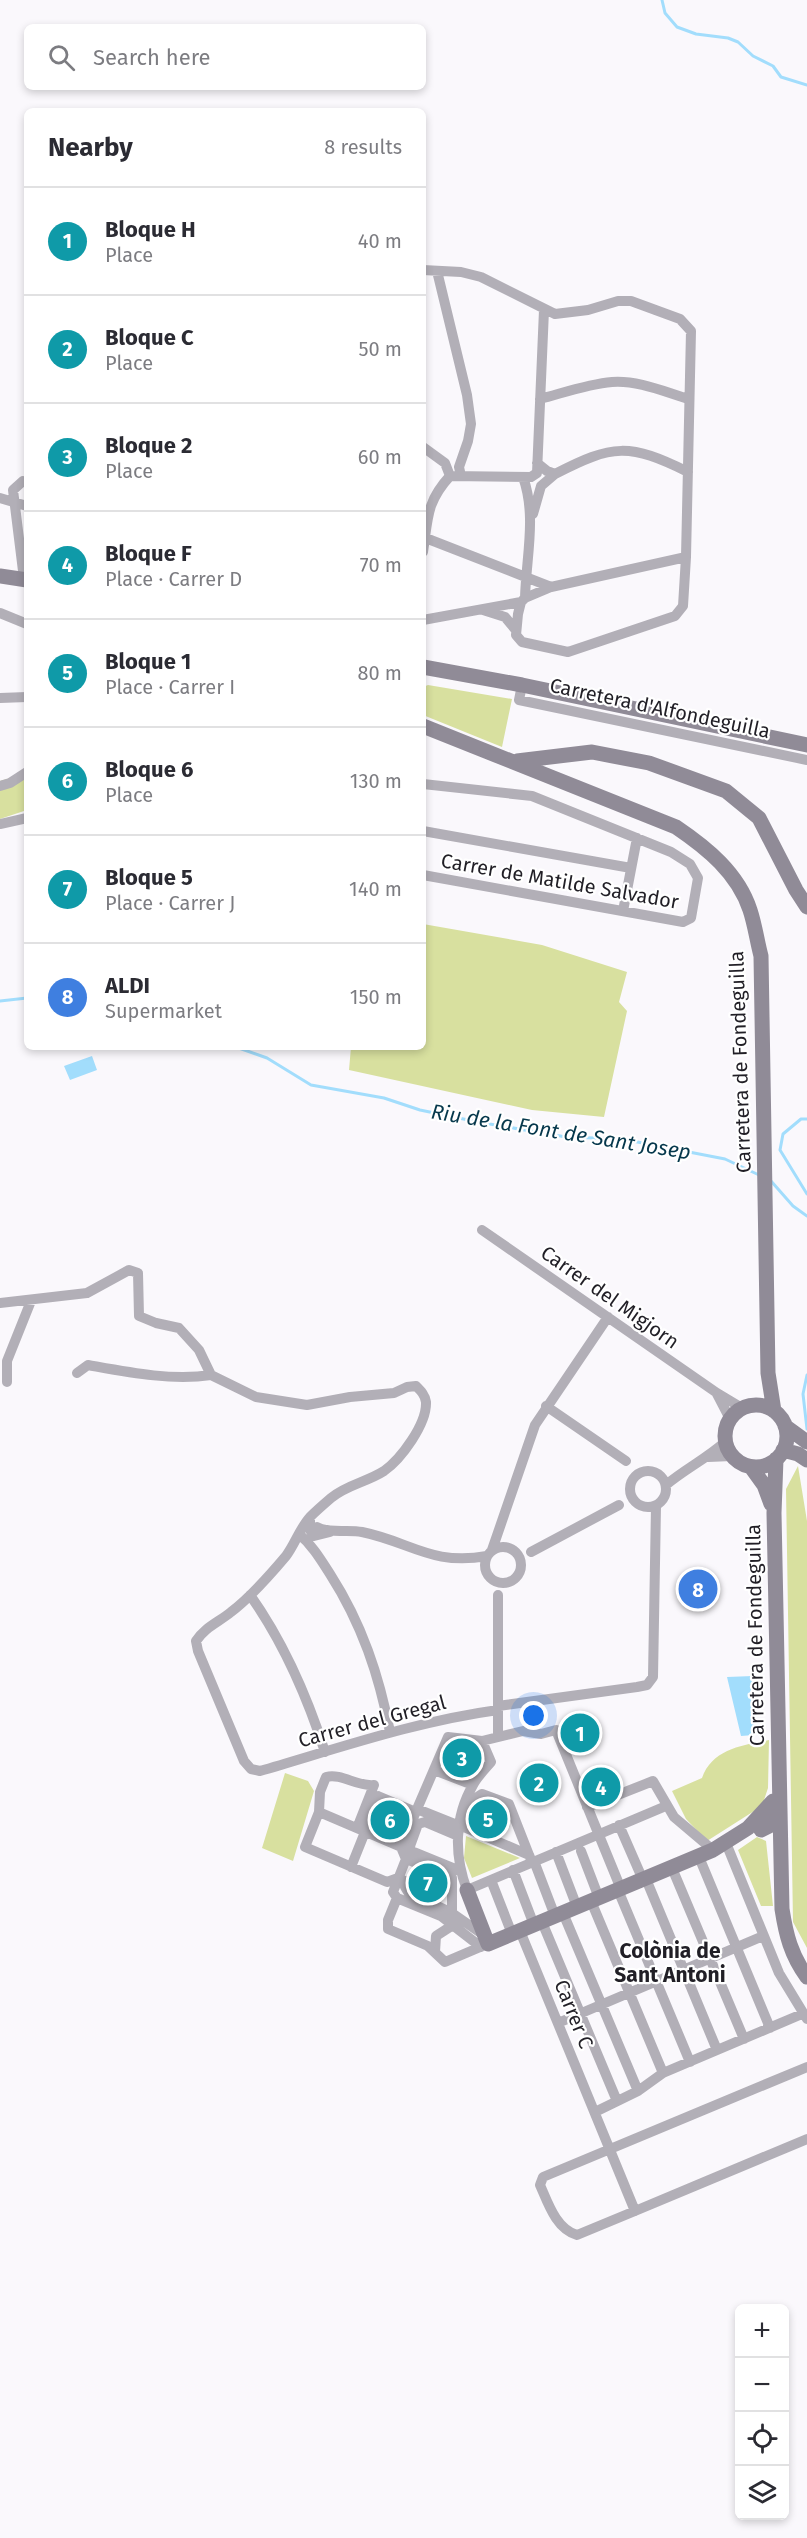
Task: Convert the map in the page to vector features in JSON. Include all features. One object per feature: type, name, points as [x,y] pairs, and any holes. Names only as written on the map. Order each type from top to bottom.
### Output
[{"type":"main road","points":[[0,576],[24,579]]},
{"type":"main road","name":"Carretera d'Alfondeguilla","points":[[426,668],[522,685],[807,745]]},
{"type":"main road","name":"Carretera d'Alfondeguilla","points":[[426,677],[489,680]]},
{"type":"main road","name":"Carretera de Fondeguilla","points":[[426,726],[676,827],[705,847],[729,871],[750,909],[761,956],[768,1373],[774,1411]]},
{"type":"main road","points":[[514,761],[592,752],[649,763],[726,791],[759,818],[807,907]]},
{"type":"main road","name":"Carretera de Fondeguilla","points":[[748,1406],[768,1373]]},
{"type":"main road","points":[[748,1406],[774,1411],[793,1446],[764,1466],[751,1467],[732,1456],[725,1442],[725,1430],[730,1419],[748,1406]]},
{"type":"main road","name":"Carretera de Fondeguilla","points":[[793,1446],[774,1513],[777,1756],[765,1822],[773,1906],[782,1943],[792,1967],[807,1986]]},
{"type":"main road","name":"Carretera de Fondeguilla","points":[[751,1467],[764,1485],[774,1513]]},
{"type":"main road","points":[[467,1890],[484,1942],[555,1916],[699,1857],[765,1822],[777,1833],[776,1861],[780,1871],[782,1909],[787,1940],[797,1963],[807,1977]]},
{"type":"street","points":[[426,270],[461,272],[481,277],[544,310],[567,314],[618,301],[631,301],[680,319],[691,331],[689,399],[688,472],[686,557],[683,606],[675,616],[568,652],[522,642],[516,635],[515,628],[523,600],[534,504],[541,486],[555,474],[599,453],[625,450],[644,452],[688,472]]},
{"type":"street","points":[[426,528],[433,497],[456,476],[468,441],[471,424],[467,394],[437,271]]},
{"type":"street","points":[[426,449],[445,463],[456,476],[531,477],[537,468],[544,310]]},
{"type":"street","points":[[540,399],[614,382],[642,386],[689,399]]},
{"type":"street","points":[[445,463],[462,456]]},
{"type":"street","points":[[537,468],[555,474]]},
{"type":"street","points":[[523,477],[531,523]]},
{"type":"street","points":[[24,483],[13,490],[22,505],[24,554]]},
{"type":"street","points":[[0,498],[22,505]]},
{"type":"street","points":[[426,538],[551,587]]},
{"type":"street","points":[[426,619],[523,600],[551,587],[686,557]]},
{"type":"street","points":[[481,609],[505,617],[515,628]]},
{"type":"street","points":[[0,614],[24,623]]},
{"type":"street","name":"Carretera d'Alfondeguilla","points":[[522,685],[519,700],[807,760]]},
{"type":"street","points":[[0,698],[24,697]]},
{"type":"street","points":[[0,786],[10,783],[24,774]]},
{"type":"street","points":[[426,784],[532,796],[637,838],[623,911]]},
{"type":"street","points":[[0,824],[24,819]]},
{"type":"street","points":[[426,832],[631,868]]},
{"type":"street","name":"Carrer de Matilde Salvador","points":[[426,876],[683,922],[691,918],[698,878],[690,864],[671,852],[637,838]]},
{"type":"street","name":"Carrer del Migjorn","points":[[482,1230],[717,1394],[748,1406]]},
{"type":"street","points":[[0,1303],[87,1293],[129,1270],[138,1274],[140,1316],[156,1323],[179,1328],[199,1350],[211,1375]]},
{"type":"street","points":[[7,1382],[7,1361],[31,1301]]},
{"type":"street","points":[[485,1568],[494,1551],[499,1528],[535,1425],[608,1317]]},
{"type":"street","points":[[77,1373],[88,1365],[139,1373],[195,1377],[211,1375],[256,1397],[307,1405],[350,1397],[394,1393],[416,1386],[423,1393],[426,1401],[424,1412],[409,1443],[397,1460],[382,1472],[348,1486],[331,1498],[314,1514],[311,1532],[362,1631],[382,1689],[390,1732]]},
{"type":"street","name":"Carrer del Migjorn","points":[[717,1394],[730,1419]]},
{"type":"street","points":[[546,1406],[626,1461],[639,1474]]},
{"type":"street","points":[[663,1480],[708,1457],[725,1442]]},
{"type":"street","points":[[708,1457],[732,1456]]},
{"type":"street","points":[[498,1595],[506,1583],[516,1578],[520,1559],[531,1551],[619,1505],[636,1503],[652,1507],[665,1495],[663,1480],[655,1472],[639,1474]]},
{"type":"street","points":[[619,1505],[630,1492],[639,1474]]},
{"type":"street","points":[[630,1492],[636,1503]]},
{"type":"street","name":"Carrer del Gregal","points":[[250,1595],[231,1612],[202,1631],[196,1641],[198,1652],[244,1761],[251,1769],[257,1770],[390,1732],[456,1716],[647,1684],[653,1677],[654,1664],[655,1524],[652,1507]]},
{"type":"street","points":[[325,1752],[301,1684],[284,1650],[250,1595],[287,1554],[311,1532],[353,1530],[374,1534],[435,1556],[467,1560],[485,1568],[493,1580],[498,1595],[498,1735]]},
{"type":"street","points":[[467,1560],[494,1551],[520,1559]]},
{"type":"street","points":[[493,1580],[506,1583]]},
{"type":"street","points":[[401,1847],[448,1737],[482,1741],[498,1735],[523,1731],[541,1734],[556,1730],[690,2062]]},
{"type":"street","points":[[482,1741],[491,1762],[472,1785],[458,1830],[460,1871],[467,1890],[532,1859],[556,1852],[666,1806]]},
{"type":"street","points":[[434,1770],[472,1785]]},
{"type":"street","points":[[351,1866],[374,1785],[362,1786],[333,1776],[326,1778],[320,1792],[319,1812],[305,1847],[387,1882],[398,1878],[405,1881],[408,1892],[484,1942],[445,1962],[428,1946],[388,1929],[388,1920],[397,1898]]},
{"type":"street","points":[[587,1807],[653,1781],[674,1817],[719,1847],[764,1936],[779,1973],[805,2017],[770,2028],[663,2073],[638,2091],[595,2112]]},
{"type":"street","points":[[532,1859],[466,1828],[476,1798],[482,1794],[508,1804],[532,1859],[555,1916],[601,2004],[638,2091]]},
{"type":"street","points":[[362,1830],[378,1796],[417,1810],[458,1830]]},
{"type":"street","points":[[319,1812],[401,1847],[406,1859],[452,1878],[452,1919],[436,1936],[435,1952]]},
{"type":"street","points":[[458,1830],[424,1822],[418,1824],[410,1846],[411,1851],[460,1871]]},
{"type":"street","points":[[619,1825],[717,2050]]},
{"type":"street","points":[[555,1916],[580,1851]]},
{"type":"street","points":[[556,1852],[555,1916],[580,2013],[617,2101]]},
{"type":"street","points":[[699,1857],[770,2028]]},
{"type":"street","points":[[406,1859],[393,1892],[397,1898],[452,1919]]},
{"type":"street","points":[[672,1868],[744,2039]]},
{"type":"street","points":[[513,1870],[630,1992],[663,2073]]},
{"type":"street","points":[[491,1880],[555,1916]]},
{"type":"street","name":"Carrer C","points":[[555,1916],[558,2023],[635,2211]]},
{"type":"street","points":[[558,2023],[764,1936]]},
{"type":"street","points":[[807,2067],[543,2177],[540,2184],[554,2215],[568,2232],[577,2235],[807,2139]]},
{"type":"green space","points":[[426,686],[512,699],[502,747],[426,716]]},
{"type":"green space","points":[[24,769],[24,811],[0,819],[0,781],[10,778]]},
{"type":"green space","points":[[426,925],[542,945],[627,972],[619,1002],[627,1011],[604,1117],[532,1110],[349,1070],[351,1050],[426,1050]]},
{"type":"green space","points":[[798,1466],[807,1521],[807,1948],[793,1922],[786,1489]]},
{"type":"green space","points":[[769,1740],[768,1788],[762,1806],[707,1841],[686,1819],[672,1791],[702,1778],[713,1761],[730,1750]]},
{"type":"green space","points":[[285,1773],[308,1781],[314,1791],[293,1861],[262,1848]]},
{"type":"green space","points":[[466,1836],[520,1858],[472,1878],[464,1858]]},
{"type":"green space","points":[[757,1837],[766,1841],[773,1906],[761,1906],[738,1850]]},
{"type":"water","points":[[92,1056],[97,1070],[70,1080],[64,1066]]},
{"type":"water","points":[[753,1676],[754,1735],[741,1736],[727,1677]]},
{"type":"waterway","points":[[662,0],[665,13],[677,27],[696,34],[728,38],[738,42],[753,56],[773,66],[781,77],[807,85]]},
{"type":"waterway","name":"Riu de la Font de Sant Josep","points":[[0,1001],[24,998]]},
{"type":"waterway","name":"Riu de la Font de Sant Josep","points":[[244,1050],[267,1058],[311,1085],[384,1098],[420,1110],[478,1122],[566,1137],[622,1139],[725,1159],[759,1175]]},
{"type":"waterway","points":[[807,1119],[801,1119],[783,1134],[780,1150],[807,1194]]},
{"type":"waterway","name":"Riu de la Font de Sant Josep","points":[[771,1181],[793,1206],[807,1216]]},
{"type":"waterway","name":"Riu de la Font de Sant Josep","points":[[807,1375],[803,1394],[807,1429]]},
{"type":"place","name":"ALDI","points":[[698,1589]]},
{"type":"place","name":"Bloque H","points":[[580,1733]]},
{"type":"place","name":"Bloque 2","points":[[462,1758]]},
{"type":"place","name":"Bloque C","points":[[539,1783]]},
{"type":"place","name":"Bloque F","points":[[601,1787]]},
{"type":"place","name":"Bloque 1","points":[[488,1819]]},
{"type":"place","name":"Bloque 6","points":[[390,1820]]},
{"type":"place","name":"Bloque 5","points":[[428,1883]]},
{"type":"district","name":"Colònia de Sant Antoni","points":[[670,1963]]}]
